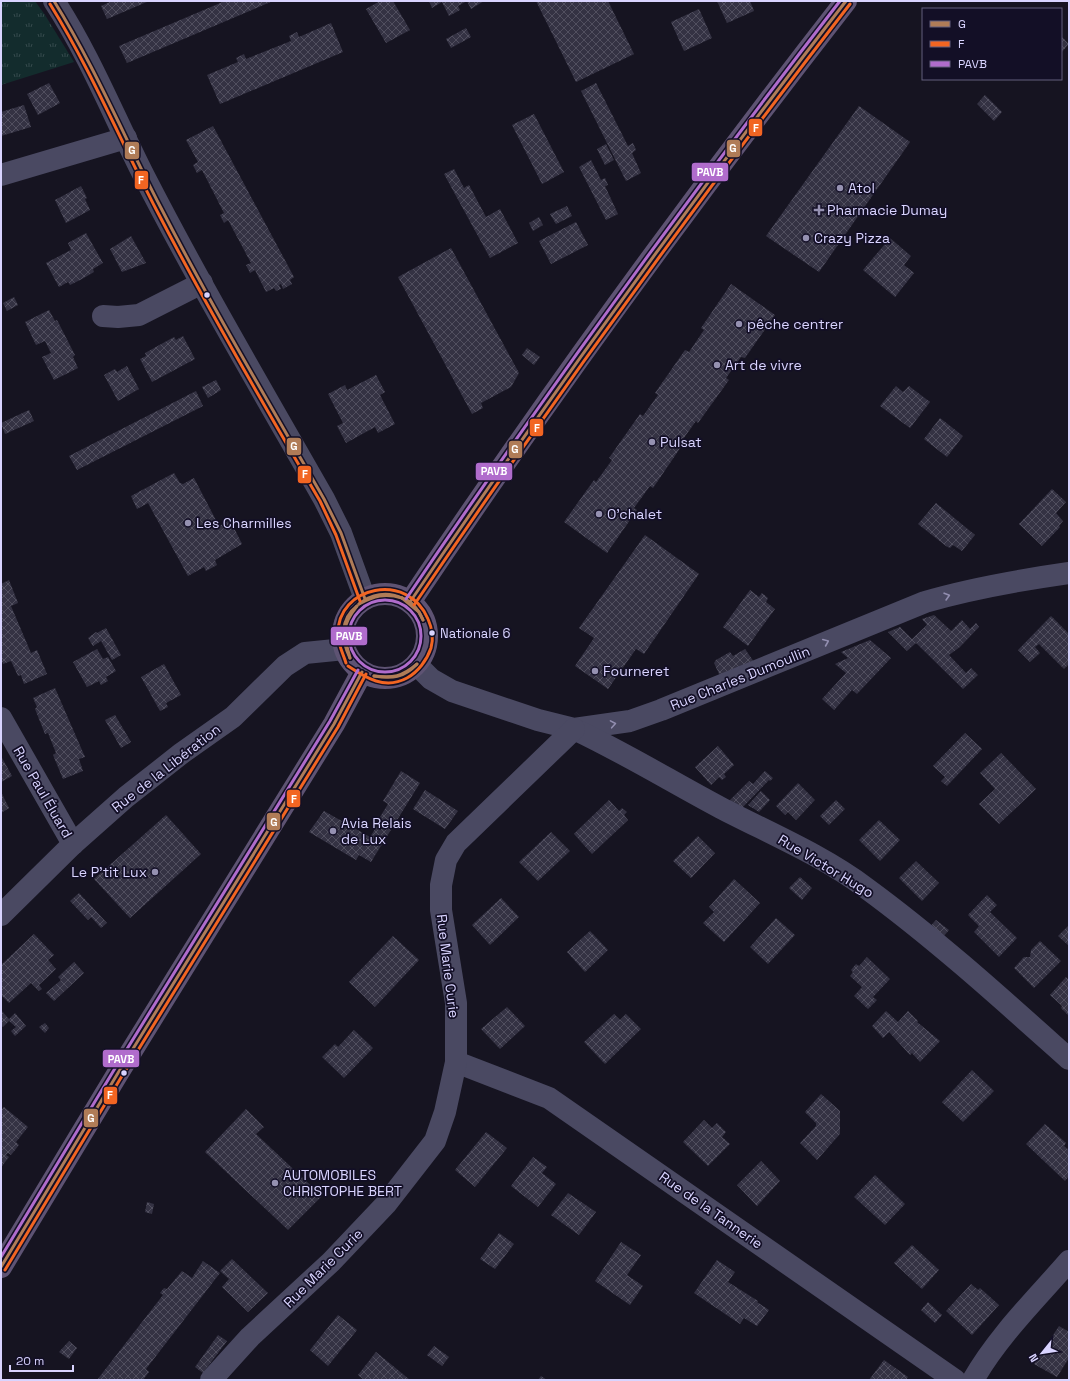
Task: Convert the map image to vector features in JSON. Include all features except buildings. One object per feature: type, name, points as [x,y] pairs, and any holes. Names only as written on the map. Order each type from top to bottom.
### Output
[{"type":"main road","points":[[410,602],[527,433],[645,267],[760,112],[846,1]]},
{"type":"main road","points":[[388,594],[400,596],[410,602],[420,612],[423,618],[426,625],[428,639],[424,653],[417,665],[405,674],[391,678],[376,678],[362,672],[351,662],[345,649],[343,634],[346,620],[354,608],[365,599],[376,595],[388,594]]},
{"type":"main road","points":[[1,1267],[118,1073],[334,724],[362,672]]},
{"type":"street","points":[[54,1],[68,22],[144,175],[202,284],[324,499],[341,533],[365,599]]},
{"type":"street","points":[[1,175],[126,138]]},
{"type":"street","points":[[103,316],[118,317],[139,315],[202,284]]},
{"type":"street","name":"Rue Charles Dumoullin","points":[[417,665],[431,679],[452,691],[538,720],[574,729],[644,717],[925,602],[964,591],[1069,573]]},
{"type":"street","name":"Rue de la Libération","points":[[1,915],[73,844],[139,786],[182,752],[233,717],[285,666],[305,653],[345,649]]},
{"type":"street","name":"Rue Paul Éluard","points":[[1,718],[73,844]]},
{"type":"street","name":"Rue Victor Hugo","points":[[574,729],[609,746],[794,846],[865,887],[987,985],[1069,1058]]},
{"type":"street","name":"Rue Marie Curie","points":[[211,1380],[250,1337],[331,1262],[386,1204],[414,1170],[435,1141],[445,1112],[456,1062],[456,1003],[441,910],[441,885],[446,860],[456,843],[563,743],[574,729]]},
{"type":"street","name":"Rue de la Tannerie","points":[[456,1062],[549,1098],[955,1380]]},
{"type":"street","points":[[973,1380],[983,1363],[1006,1333],[1069,1261]]},
{"type":"green space","points":[[1,1],[35,1],[74,62],[1,85]]},
{"type":"transit line","name":"G","points":[[54,1],[83,51],[148,182],[200,282],[324,499],[341,533],[365,599]]},
{"type":"transit line","name":"PAVB","points":[[406,599],[511,447],[618,297],[728,148],[840,1]]},
{"type":"transit line","name":"G","points":[[410,602],[515,449],[623,298],[733,149],[846,1]]},
{"type":"transit line","name":"F","points":[[50,4],[79,54],[157,211],[196,284],[320,501],[336,535],[360,601]]},
{"type":"transit line","name":"F","points":[[414,605],[519,452],[627,301],[737,152],[850,4]]},
{"type":"transit line","name":"F","points":[[346,663],[338,634],[341,618],[349,605],[361,596],[375,590],[390,590],[405,594],[418,604],[428,619],[432,633],[432,640],[431,648],[427,657],[415,672],[407,678],[399,681],[383,683],[362,675],[348,666]]},
{"type":"transit line","name":"G","points":[[359,604],[374,596],[385,594],[402,598]]},
{"type":"transit line","name":"G","points":[[359,604],[380,596],[396,596],[402,598]]},
{"type":"transit line","name":"G","points":[[402,598],[409,601],[415,607],[423,620]]},
{"type":"transit line","name":"G","points":[[402,598],[419,612],[423,620]]},
{"type":"transit line","name":"PAVB","points":[[385,600],[399,603],[411,610],[418,622],[421,636],[418,650],[411,662],[399,669],[385,672],[371,669],[359,662],[352,650],[349,636],[352,622],[359,610],[371,603],[385,600]]},
{"type":"transit line","name":"G","points":[[350,658],[345,644],[344,630],[347,617],[357,606]]},
{"type":"transit line","name":"G","points":[[350,658],[346,643],[345,630],[348,619],[357,606]]},
{"type":"transit line","name":"G","points":[[374,676],[397,676],[407,672],[417,664]]},
{"type":"transit line","name":"G","points":[[374,676],[392,677],[402,675],[417,664]]},
{"type":"transit line","name":"PAVB","points":[[1,1257],[114,1070],[330,721],[358,670]]},
{"type":"transit line","name":"G","points":[[1,1267],[118,1073],[334,724],[362,672]]},
{"type":"transit line","name":"F","points":[[5,1270],[122,1076],[338,727],[366,674]]},
{"type":"place","name":"Atol","points":[[840,188]]},
{"type":"place","name":"Pharmacie Dumay","points":[[819,210]]},
{"type":"place","name":"Crazy Pizza","points":[[806,238]]},
{"type":"place","name":"pêche centrer","points":[[739,324]]},
{"type":"place","name":"Art de vivre","points":[[717,365]]},
{"type":"place","name":"Pulsat","points":[[652,442]]},
{"type":"place","name":"O'chalet","points":[[599,514]]},
{"type":"place","name":"Les Charmilles","points":[[188,523]]},
{"type":"place","name":"Nationale 6","points":[[432,633]]},
{"type":"place","name":"Fourneret","points":[[595,671]]},
{"type":"place","name":"Avia Relais de Lux","points":[[333,831]]},
{"type":"place","name":"Le P'tit Lux","points":[[155,872]]},
{"type":"place","name":"AUTOMOBILES CHRISTOPHE BERT","points":[[275,1183]]}]
